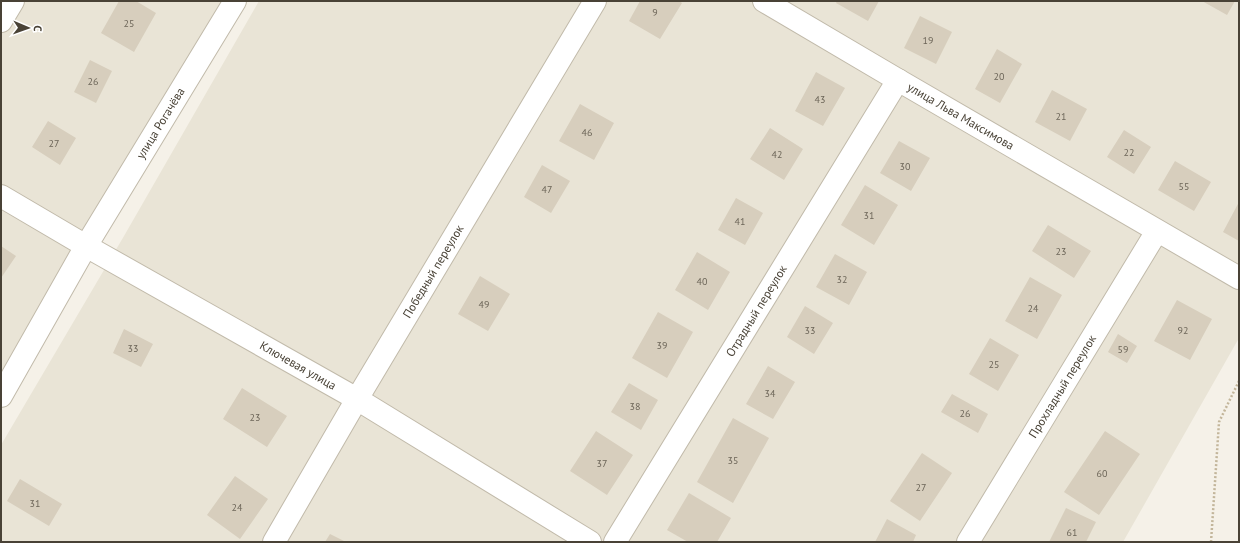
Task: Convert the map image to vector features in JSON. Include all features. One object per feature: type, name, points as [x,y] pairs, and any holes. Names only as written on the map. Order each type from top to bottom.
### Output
[{"type":"street","points":[[1,21],[13,1]]},
{"type":"street","name":"улица Рогачёва","points":[[1,396],[86,246],[235,1]]},
{"type":"street","name":"Победный переулок","points":[[274,542],[357,399],[594,1]]},
{"type":"street","name":"улица Льва Максимова","points":[[764,1],[1239,278]]},
{"type":"street","name":"Отрадный переулок","points":[[615,542],[898,80]]},
{"type":"street","name":"Ключевая улица","points":[[1,196],[86,246],[357,399],[590,542]]},
{"type":"street","name":"Прохладный переулок","points":[[968,542],[1158,231]]},
{"type":"path","points":[[1211,542],[1219,422],[1239,381]]},
{"type":"shaded area","points":[[1,1],[224,1],[1,391]]},
{"type":"shaded area","points":[[259,1],[1239,1],[1239,338],[1123,542],[1,542],[1,445],[124,236]]},
{"type":"building","points":[[119,1],[136,1],[156,13],[134,52],[101,33]]},
{"type":"building","points":[[640,1],[679,1],[682,3],[660,39],[629,21]]},
{"type":"building","points":[[837,1],[879,1],[868,21],[836,3]]},
{"type":"building","points":[[1202,1],[1235,1],[1227,15]]},
{"type":"building","points":[[920,16],[952,32],[936,64],[904,48]]},
{"type":"building","points":[[997,49],[1022,64],[1000,103],[975,89]]},
{"type":"building","points":[[90,60],[112,71],[96,103],[74,92]]},
{"type":"building","points":[[816,72],[845,88],[823,126],[795,111]]},
{"type":"building","points":[[1052,90],[1087,109],[1070,141],[1035,122]]},
{"type":"building","points":[[580,104],[614,123],[594,160],[559,141]]},
{"type":"building","points":[[48,121],[76,138],[60,165],[32,147]]},
{"type":"building","points":[[770,128],[803,149],[784,180],[750,159]]},
{"type":"building","points":[[1124,130],[1151,147],[1134,174],[1107,157]]},
{"type":"building","points":[[899,141],[930,158],[911,191],[880,173]]},
{"type":"building","points":[[1175,161],[1211,182],[1194,211],[1158,190]]},
{"type":"building","points":[[542,165],[570,181],[551,213],[524,197]]},
{"type":"building","points":[[865,185],[898,205],[874,245],[841,225]]},
{"type":"building","points":[[736,198],[763,213],[745,245],[718,230]]},
{"type":"building","points":[[1239,202],[1239,241],[1223,232]]},
{"type":"building","points":[[1048,225],[1091,251],[1074,278],[1032,251]]},
{"type":"building","points":[[1,246],[16,256],[1,278]]},
{"type":"building","points":[[697,252],[730,272],[708,310],[675,290]]},
{"type":"building","points":[[835,254],[867,272],[849,305],[816,287]]},
{"type":"building","points":[[480,276],[510,294],[488,331],[458,314]]},
{"type":"building","points":[[1030,277],[1062,295],[1037,339],[1005,321]]},
{"type":"building","points":[[1177,300],[1212,319],[1190,360],[1154,341]]},
{"type":"building","points":[[805,306],[833,323],[814,354],[787,337]]},
{"type":"building","points":[[658,312],[693,332],[667,378],[632,358]]},
{"type":"building","points":[[124,329],[153,344],[141,367],[113,353]]},
{"type":"building","points":[[1118,334],[1137,346],[1127,363],[1108,352]]},
{"type":"building","points":[[990,338],[1019,355],[998,391],[969,374]]},
{"type":"building","points":[[768,366],[795,382],[773,419],[746,404]]},
{"type":"building","points":[[629,383],[658,400],[641,430],[611,412]]},
{"type":"building","points":[[242,388],[287,416],[267,447],[223,419]]},
{"type":"building","points":[[952,394],[988,414],[978,433],[941,412]]},
{"type":"building","points":[[733,418],[769,438],[733,503],[697,482]]},
{"type":"building","points":[[596,431],[633,455],[607,495],[570,471]]},
{"type":"building","points":[[1105,431],[1140,454],[1099,515],[1064,492]]},
{"type":"building","points":[[922,453],[952,473],[920,521],[890,501]]},
{"type":"building","points":[[235,476],[268,499],[240,539],[207,515]]},
{"type":"building","points":[[20,479],[62,504],[49,526],[7,501]]},
{"type":"building","points":[[689,493],[731,518],[717,542],[688,542],[667,530]]},
{"type":"building","points":[[1066,508],[1096,522],[1086,542],[1049,542]]},
{"type":"building","points":[[887,519],[916,535],[913,542],[875,542]]},
{"type":"building","points":[[330,534],[346,542],[325,542]]}]
